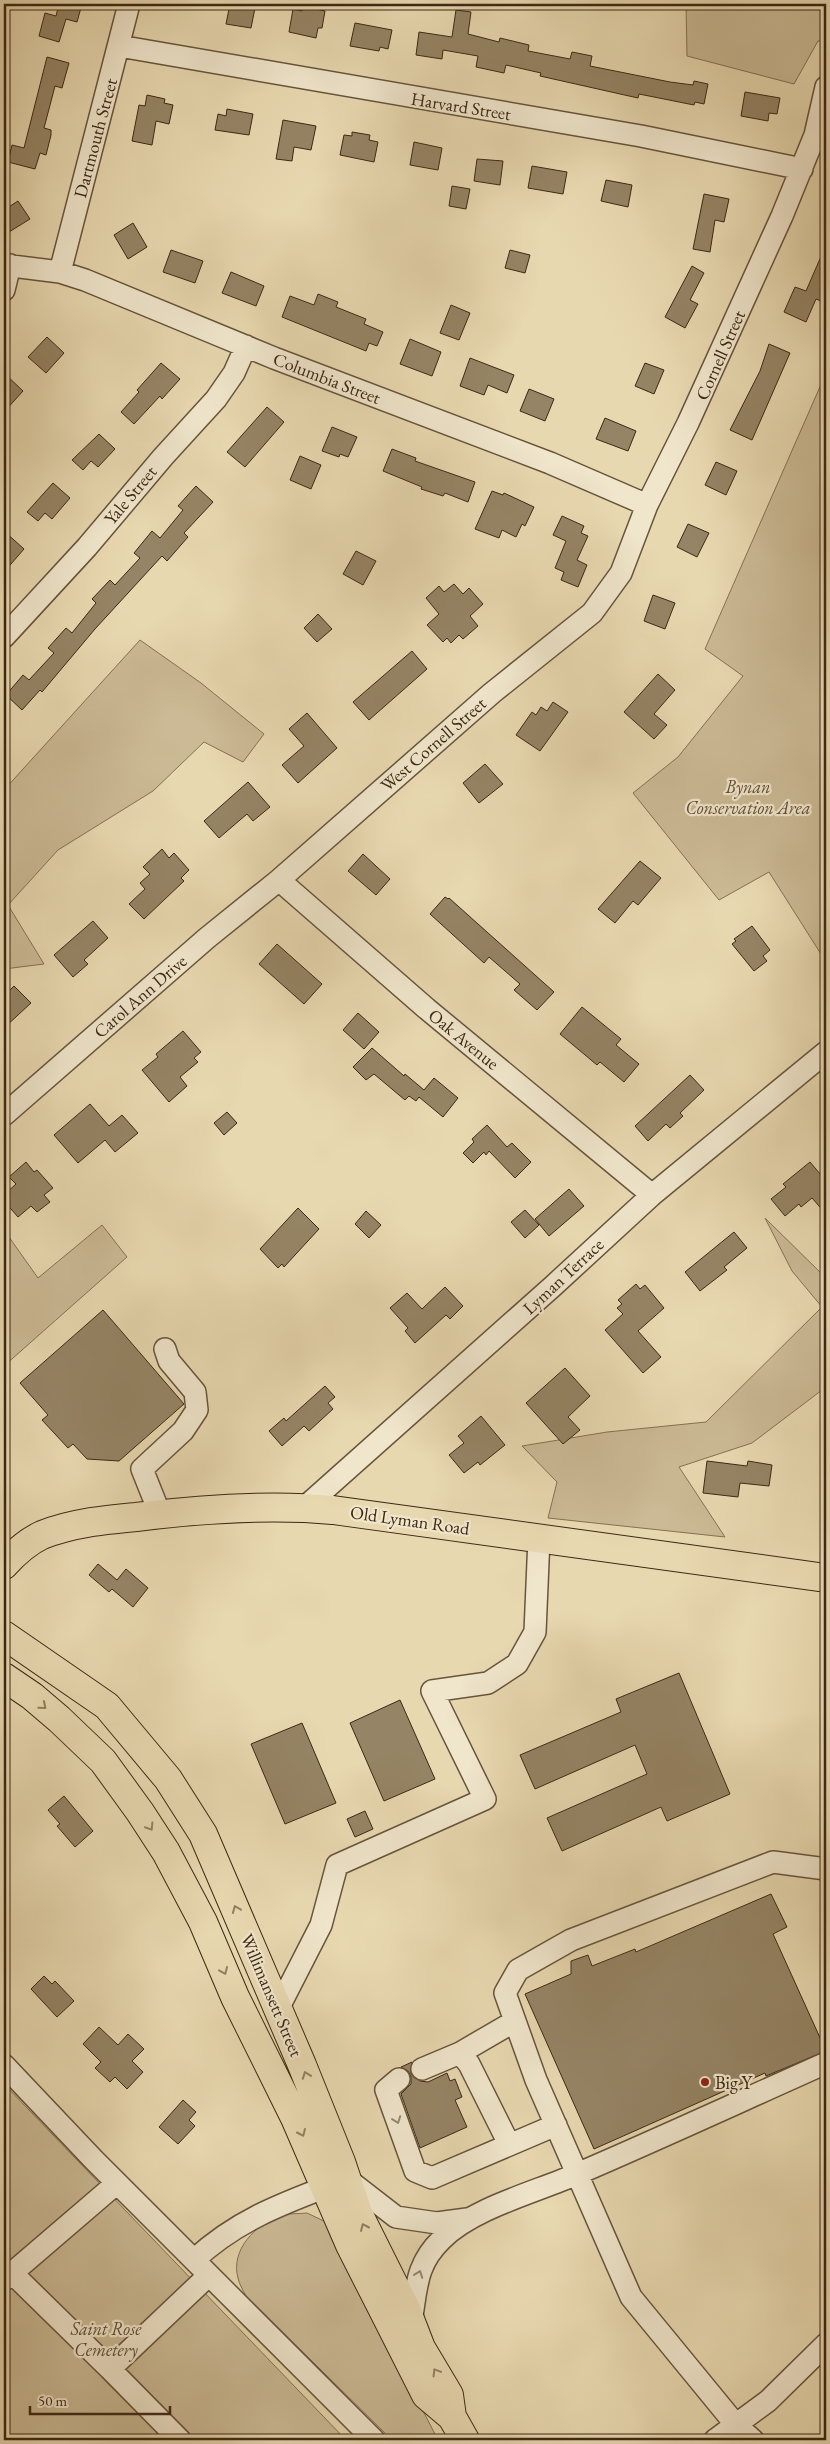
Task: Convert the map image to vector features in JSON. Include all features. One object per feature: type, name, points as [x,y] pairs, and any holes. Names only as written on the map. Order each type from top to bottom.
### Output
[{"type":"main road","name":"Old Lyman Road","points":[[4,1565],[30,1541],[56,1530],[90,1522],[160,1514],[254,1507],[305,1507],[826,1578]]},
{"type":"main road","name":"Willimansett Street","points":[[4,1635],[107,1706],[168,1779],[203,1834],[278,2009],[336,2183],[350,2244],[426,2395],[452,2417],[465,2440]]},
{"type":"main road","name":"Willimansett Street","points":[[4,1677],[32,1696],[59,1719],[103,1762],[140,1812],[166,1852],[203,1922],[235,1997],[295,2118],[336,2183],[358,2213],[373,2248],[411,2322],[421,2348],[449,2394],[452,2417]]},
{"type":"street","name":"Dartmouth Street","points":[[60,272],[129,4]]},
{"type":"street","name":"Harvard Street","points":[[119,46],[640,136],[802,169]]},
{"type":"street","name":"Cornell Street","points":[[592,613],[621,573],[648,505],[708,382],[802,169],[821,115],[826,86]]},
{"type":"street","name":"Columbia Street","points":[[7,265],[60,272],[85,280],[246,346],[550,463],[648,505]]},
{"type":"street","points":[[4,290],[7,265]]},
{"type":"street","name":"Yale Street","points":[[4,637],[87,547],[163,457],[216,399],[234,373],[246,346]]},
{"type":"street","name":"West Cornell Street","points":[[279,880],[492,693],[592,613]]},
{"type":"street","name":"Carol Ann Drive","points":[[4,1115],[207,938],[279,880]]},
{"type":"street","name":"Oak Avenue","points":[[279,880],[427,1009],[652,1195]]},
{"type":"street","name":"Lyman Terrace","points":[[305,1507],[552,1288],[652,1195],[826,1052]]},
{"type":"street","points":[[160,1514],[142,1469],[183,1431],[197,1410],[195,1392],[168,1361],[165,1349]]},
{"type":"street","points":[[278,2009],[321,1925],[337,1866],[486,1799],[432,1691],[488,1684],[517,1664],[535,1632],[539,1538]]},
{"type":"street","points":[[753,2440],[734,2432],[631,2297],[576,2175],[505,1993],[518,1970],[571,1940],[773,1862],[826,1869]]},
{"type":"street","points":[[422,2069],[460,2053],[515,2021]]},
{"type":"street","points":[[460,2053],[469,2064],[509,2144]]},
{"type":"street","points":[[110,2369],[202,2268],[220,2237],[260,2213],[336,2183],[396,2217],[438,2223],[467,2219],[576,2175],[826,2063]]},
{"type":"street","points":[[4,2065],[117,2183],[374,2440]]},
{"type":"street","points":[[399,2079],[386,2090],[415,2171],[432,2178],[556,2125]]},
{"type":"street","points":[[117,2183],[8,2277],[110,2369],[180,2440]]},
{"type":"street","points":[[411,2322],[415,2283],[424,2262],[442,2238],[467,2219]]},
{"type":"street","points":[[715,2440],[734,2432],[826,2344]]},
{"type":"green space","points":[[686,4],[826,4],[826,41],[818,41],[794,84],[687,56]]},
{"type":"green space","name":"Bynan Conservation Area","points":[[826,373],[826,962],[769,872],[719,900],[633,793],[678,757],[743,676],[705,649]]},
{"type":"green space","points":[[140,640],[201,683],[264,734],[243,762],[204,742],[153,791],[58,850],[8,905],[44,964],[4,969],[4,790]]},
{"type":"green space","points":[[765,1218],[826,1278],[826,1387],[752,1443],[679,1467],[725,1537],[548,1518],[557,1482],[522,1446],[607,1432],[706,1422],[822,1307],[792,1271]]},
{"type":"green space","points":[[102,1225],[127,1257],[4,1366],[4,1230],[38,1278]]},
{"type":"green space","name":"Saint Rose Cemetery","points":[[4,2084],[346,2440],[4,2440]]},
{"type":"green space","points":[[307,2213],[326,2222],[438,2440],[392,2440],[246,2296],[238,2278],[238,2258],[241,2248],[254,2232],[271,2220],[286,2214]]},
{"type":"building","points":[[59,4],[82,4],[77,22],[66,19],[59,42],[39,36],[45,13],[56,16]]},
{"type":"building","points":[[230,4],[255,8],[251,28],[226,24]]},
{"type":"building","points":[[303,6],[325,11],[322,28],[318,28],[316,38],[289,32],[293,9],[302,11]]},
{"type":"building","points":[[456,10],[471,12],[468,34],[499,42],[500,38],[529,45],[528,51],[570,59],[572,52],[592,56],[590,66],[670,82],[693,85],[694,81],[708,84],[704,104],[695,102],[694,105],[639,94],[638,98],[540,76],[541,73],[506,65],[504,73],[476,67],[478,56],[443,50],[442,59],[416,55],[419,32],[452,37]]},
{"type":"building","points":[[355,23],[392,30],[388,49],[380,47],[379,51],[350,46]]},
{"type":"building","points":[[47,57],[69,63],[62,88],[55,86],[44,128],[51,130],[51,135],[46,155],[40,153],[35,169],[8,162],[12,145],[24,148]]},
{"type":"building","points":[[745,92],[780,98],[777,114],[769,113],[768,121],[741,116]]},
{"type":"building","points":[[147,95],[165,99],[164,103],[173,105],[169,124],[156,121],[152,145],[132,141],[139,105],[145,106]]},
{"type":"building","points":[[227,109],[253,114],[249,135],[215,130],[218,114],[226,116]]},
{"type":"building","points":[[283,120],[316,126],[311,150],[294,147],[292,161],[276,159]]},
{"type":"building","points":[[352,132],[370,135],[369,140],[378,142],[374,162],[340,155],[344,135],[352,136]]},
{"type":"building","points":[[414,142],[442,148],[438,170],[410,165]]},
{"type":"building","points":[[477,159],[503,161],[500,185],[474,181]]},
{"type":"building","points":[[532,166],[567,172],[563,194],[528,188]]},
{"type":"building","points":[[606,180],[632,185],[628,207],[601,201]]},
{"type":"building","points":[[452,186],[470,189],[466,209],[449,206]]},
{"type":"building","points":[[704,194],[729,199],[724,222],[715,220],[710,252],[693,249]]},
{"type":"building","points":[[18,201],[30,219],[9,232],[4,224],[4,210]]},
{"type":"building","points":[[133,223],[147,247],[128,259],[114,235]]},
{"type":"building","points":[[826,245],[826,303],[816,299],[806,322],[784,312],[795,287],[806,291]]},
{"type":"building","points":[[171,250],[203,261],[195,283],[163,272]]},
{"type":"building","points":[[510,250],[530,255],[525,273],[505,268]]},
{"type":"building","points":[[692,266],[704,273],[690,300],[698,304],[685,328],[665,317]]},
{"type":"building","points":[[231,272],[264,286],[256,306],[222,293]]},
{"type":"building","points":[[318,294],[338,302],[336,307],[366,319],[364,324],[383,332],[377,346],[369,343],[366,351],[282,317],[290,296],[314,305]]},
{"type":"building","points":[[451,305],[470,313],[459,340],[440,333]]},
{"type":"building","points":[[47,337],[64,353],[46,373],[28,357]]},
{"type":"building","points":[[410,339],[441,352],[432,376],[400,364]]},
{"type":"building","points":[[769,344],[790,353],[752,440],[730,430],[760,371]]},
{"type":"building","points":[[470,358],[514,375],[507,393],[488,385],[484,395],[460,386]]},
{"type":"building","points":[[161,363],[180,379],[162,399],[160,396],[134,424],[121,412],[139,392],[137,390]]},
{"type":"building","points":[[645,363],[664,370],[654,394],[635,386]]},
{"type":"building","points":[[4,373],[23,391],[4,412]]},
{"type":"building","points":[[529,389],[554,399],[545,421],[520,411]]},
{"type":"building","points":[[267,407],[284,422],[245,467],[227,452]]},
{"type":"building","points":[[605,418],[636,431],[628,451],[596,439]]},
{"type":"building","points":[[332,427],[357,437],[348,457],[340,454],[339,457],[322,451]]},
{"type":"building","points":[[99,434],[115,449],[98,467],[91,461],[83,470],[72,460]]},
{"type":"building","points":[[392,449],[416,458],[415,461],[475,482],[468,502],[445,493],[443,496],[421,489],[422,487],[383,471]]},
{"type":"building","points":[[300,456],[321,465],[311,489],[290,480]]},
{"type":"building","points":[[716,462],[737,471],[726,495],[705,485]]},
{"type":"building","points":[[53,483],[70,498],[52,519],[45,513],[38,521],[27,512]]},
{"type":"building","points":[[196,486],[213,502],[184,533],[188,537],[167,561],[162,556],[95,629],[42,692],[40,690],[22,710],[6,695],[23,675],[29,680],[54,653],[48,648],[66,628],[72,633],[96,603],[92,599],[110,580],[115,585],[140,558],[134,553],[152,531],[160,538],[183,510],[178,506]]},
{"type":"building","points":[[492,491],[503,495],[504,493],[534,507],[525,526],[522,524],[516,537],[502,530],[499,538],[475,529]]},
{"type":"building","points":[[562,516],[584,526],[581,533],[588,536],[577,560],[587,565],[578,587],[561,580],[564,572],[555,568],[566,541],[553,535]]},
{"type":"building","points":[[688,524],[709,533],[697,557],[677,547]]},
{"type":"building","points":[[4,531],[24,549],[4,572]]},
{"type":"building","points":[[356,551],[376,561],[363,585],[343,574]]},
{"type":"building","points":[[454,584],[463,594],[469,588],[483,604],[470,616],[478,626],[463,639],[459,635],[451,643],[447,638],[443,642],[427,625],[439,614],[426,598],[439,586],[444,592]]},
{"type":"building","points":[[653,595],[675,603],[665,629],[644,621]]},
{"type":"building","points":[[318,614],[332,629],[317,642],[304,628]]},
{"type":"building","points":[[412,651],[427,669],[369,720],[353,702]]},
{"type":"building","points":[[658,674],[675,690],[654,714],[667,725],[654,739],[624,712]]},
{"type":"building","points":[[553,702],[568,712],[540,751],[516,735],[532,712],[536,715],[541,707],[547,711]]},
{"type":"building","points":[[307,713],[337,748],[298,783],[282,765],[304,746],[289,729]]},
{"type":"building","points":[[485,764],[503,784],[479,803],[463,783]]},
{"type":"building","points":[[248,782],[270,807],[253,821],[247,814],[219,838],[204,821]]},
{"type":"building","points":[[162,849],[169,858],[174,853],[189,870],[181,878],[184,881],[144,919],[129,904],[145,889],[140,883],[150,874],[143,867]]},
{"type":"building","points":[[363,854],[390,879],[376,895],[348,871]]},
{"type":"building","points":[[640,861],[661,878],[638,905],[633,901],[615,923],[598,909]]},
{"type":"building","points":[[445,897],[449,898],[554,992],[537,1010],[514,990],[520,984],[489,957],[484,963],[430,914]]},
{"type":"building","points":[[93,921],[108,938],[84,960],[88,964],[73,977],[54,955]]},
{"type":"building","points":[[752,926],[770,950],[763,956],[767,961],[754,971],[732,944],[736,941],[734,939]]},
{"type":"building","points":[[277,944],[322,984],[304,1004],[259,964]]},
{"type":"building","points":[[14,986],[31,1003],[4,1028],[4,996]]},
{"type":"building","points":[[582,1007],[621,1039],[616,1045],[639,1064],[624,1082],[600,1062],[597,1065],[560,1034]]},
{"type":"building","points":[[358,1013],[379,1032],[364,1049],[343,1030]]},
{"type":"building","points":[[183,1031],[201,1052],[194,1058],[198,1062],[180,1077],[187,1086],[169,1102],[142,1070],[158,1057],[156,1054]]},
{"type":"building","points":[[372,1048],[404,1076],[405,1074],[424,1090],[434,1078],[458,1098],[443,1117],[419,1097],[416,1101],[409,1096],[405,1100],[374,1074],[366,1080],[353,1067]]},
{"type":"building","points":[[690,1075],[704,1090],[680,1113],[683,1116],[670,1128],[666,1124],[648,1141],[635,1126]]},
{"type":"building","points":[[90,1104],[109,1126],[122,1115],[138,1133],[115,1152],[105,1140],[78,1163],[54,1135]]},
{"type":"building","points":[[227,1112],[237,1123],[224,1135],[214,1123]]},
{"type":"building","points":[[487,1125],[507,1147],[512,1143],[531,1162],[515,1178],[489,1151],[486,1155],[484,1152],[473,1163],[463,1153],[474,1142],[472,1139]]},
{"type":"building","points":[[26,1162],[34,1172],[37,1170],[53,1188],[44,1195],[50,1202],[37,1212],[31,1206],[18,1217],[4,1201],[4,1195],[16,1184],[9,1177]]},
{"type":"building","points":[[810,1162],[826,1181],[826,1214],[812,1198],[801,1207],[799,1204],[785,1216],[771,1199],[786,1187],[783,1184]]},
{"type":"building","points":[[569,1189],[584,1206],[549,1236],[535,1219]]},
{"type":"building","points":[[298,1208],[319,1229],[284,1267],[282,1264],[278,1268],[260,1249]]},
{"type":"building","points":[[525,1210],[539,1225],[525,1238],[511,1222]]},
{"type":"building","points":[[366,1211],[381,1225],[369,1238],[355,1224]]},
{"type":"building","points":[[734,1232],[747,1248],[724,1267],[727,1270],[700,1291],[685,1272]]},
{"type":"building","points":[[636,1284],[640,1289],[645,1285],[664,1308],[638,1331],[661,1357],[643,1373],[605,1330],[623,1314],[617,1308],[622,1304],[618,1300]]},
{"type":"building","points":[[445,1287],[463,1306],[450,1319],[446,1315],[415,1343],[405,1331],[408,1328],[390,1308],[407,1293],[422,1309]]},
{"type":"building","points":[[103,1310],[184,1404],[119,1461],[87,1459],[73,1444],[68,1448],[42,1420],[48,1415],[20,1383]]},
{"type":"building","points":[[565,1368],[590,1396],[568,1417],[580,1430],[563,1444],[526,1403]]},
{"type":"building","points":[[325,1386],[335,1397],[328,1403],[333,1409],[309,1431],[304,1426],[282,1446],[269,1431],[284,1418],[286,1421]]},
{"type":"building","points":[[481,1416],[505,1445],[480,1465],[478,1462],[464,1473],[449,1455],[464,1443],[458,1436]]},
{"type":"building","points":[[707,1461],[747,1466],[748,1461],[772,1465],[769,1486],[740,1483],[738,1497],[703,1493]]},
{"type":"building","points":[[98,1564],[117,1580],[126,1569],[148,1588],[133,1607],[112,1589],[109,1592],[89,1575]]},
{"type":"building","points":[[679,1673],[730,1794],[667,1821],[661,1807],[562,1851],[547,1818],[647,1774],[635,1745],[535,1789],[520,1755],[621,1712],[616,1699]]},
{"type":"building","points":[[400,1700],[435,1779],[384,1801],[350,1723]]},
{"type":"building","points":[[302,1723],[336,1803],[285,1824],[251,1744]]},
{"type":"building","points":[[64,1796],[93,1831],[75,1847],[57,1826],[60,1824],[48,1810]]},
{"type":"building","points":[[365,1811],[373,1829],[355,1837],[347,1819]]},
{"type":"building","points":[[771,1894],[787,1927],[773,1934],[826,2051],[766,2076],[765,2073],[594,2149],[525,1994],[571,1974],[571,1961],[588,1955],[592,1966],[635,1949],[636,1952]]},
{"type":"building","points":[[44,1976],[52,1984],[55,1981],[74,2001],[57,2017],[31,1989]]},
{"type":"building","points":[[99,2027],[118,2045],[128,2034],[144,2049],[132,2061],[143,2072],[127,2089],[115,2077],[110,2082],[95,2068],[101,2062],[83,2044]]},
{"type":"building","points":[[412,2062],[411,2074],[420,2081],[428,2082],[447,2073],[450,2081],[455,2079],[462,2097],[455,2100],[467,2127],[420,2148],[401,2094],[411,2084],[411,2077],[408,2071],[401,2067]]},
{"type":"building","points":[[183,2100],[196,2112],[189,2120],[195,2126],[178,2144],[159,2127]]},
{"type":"place","name":"Big Y","points":[[705,2082]]}]
